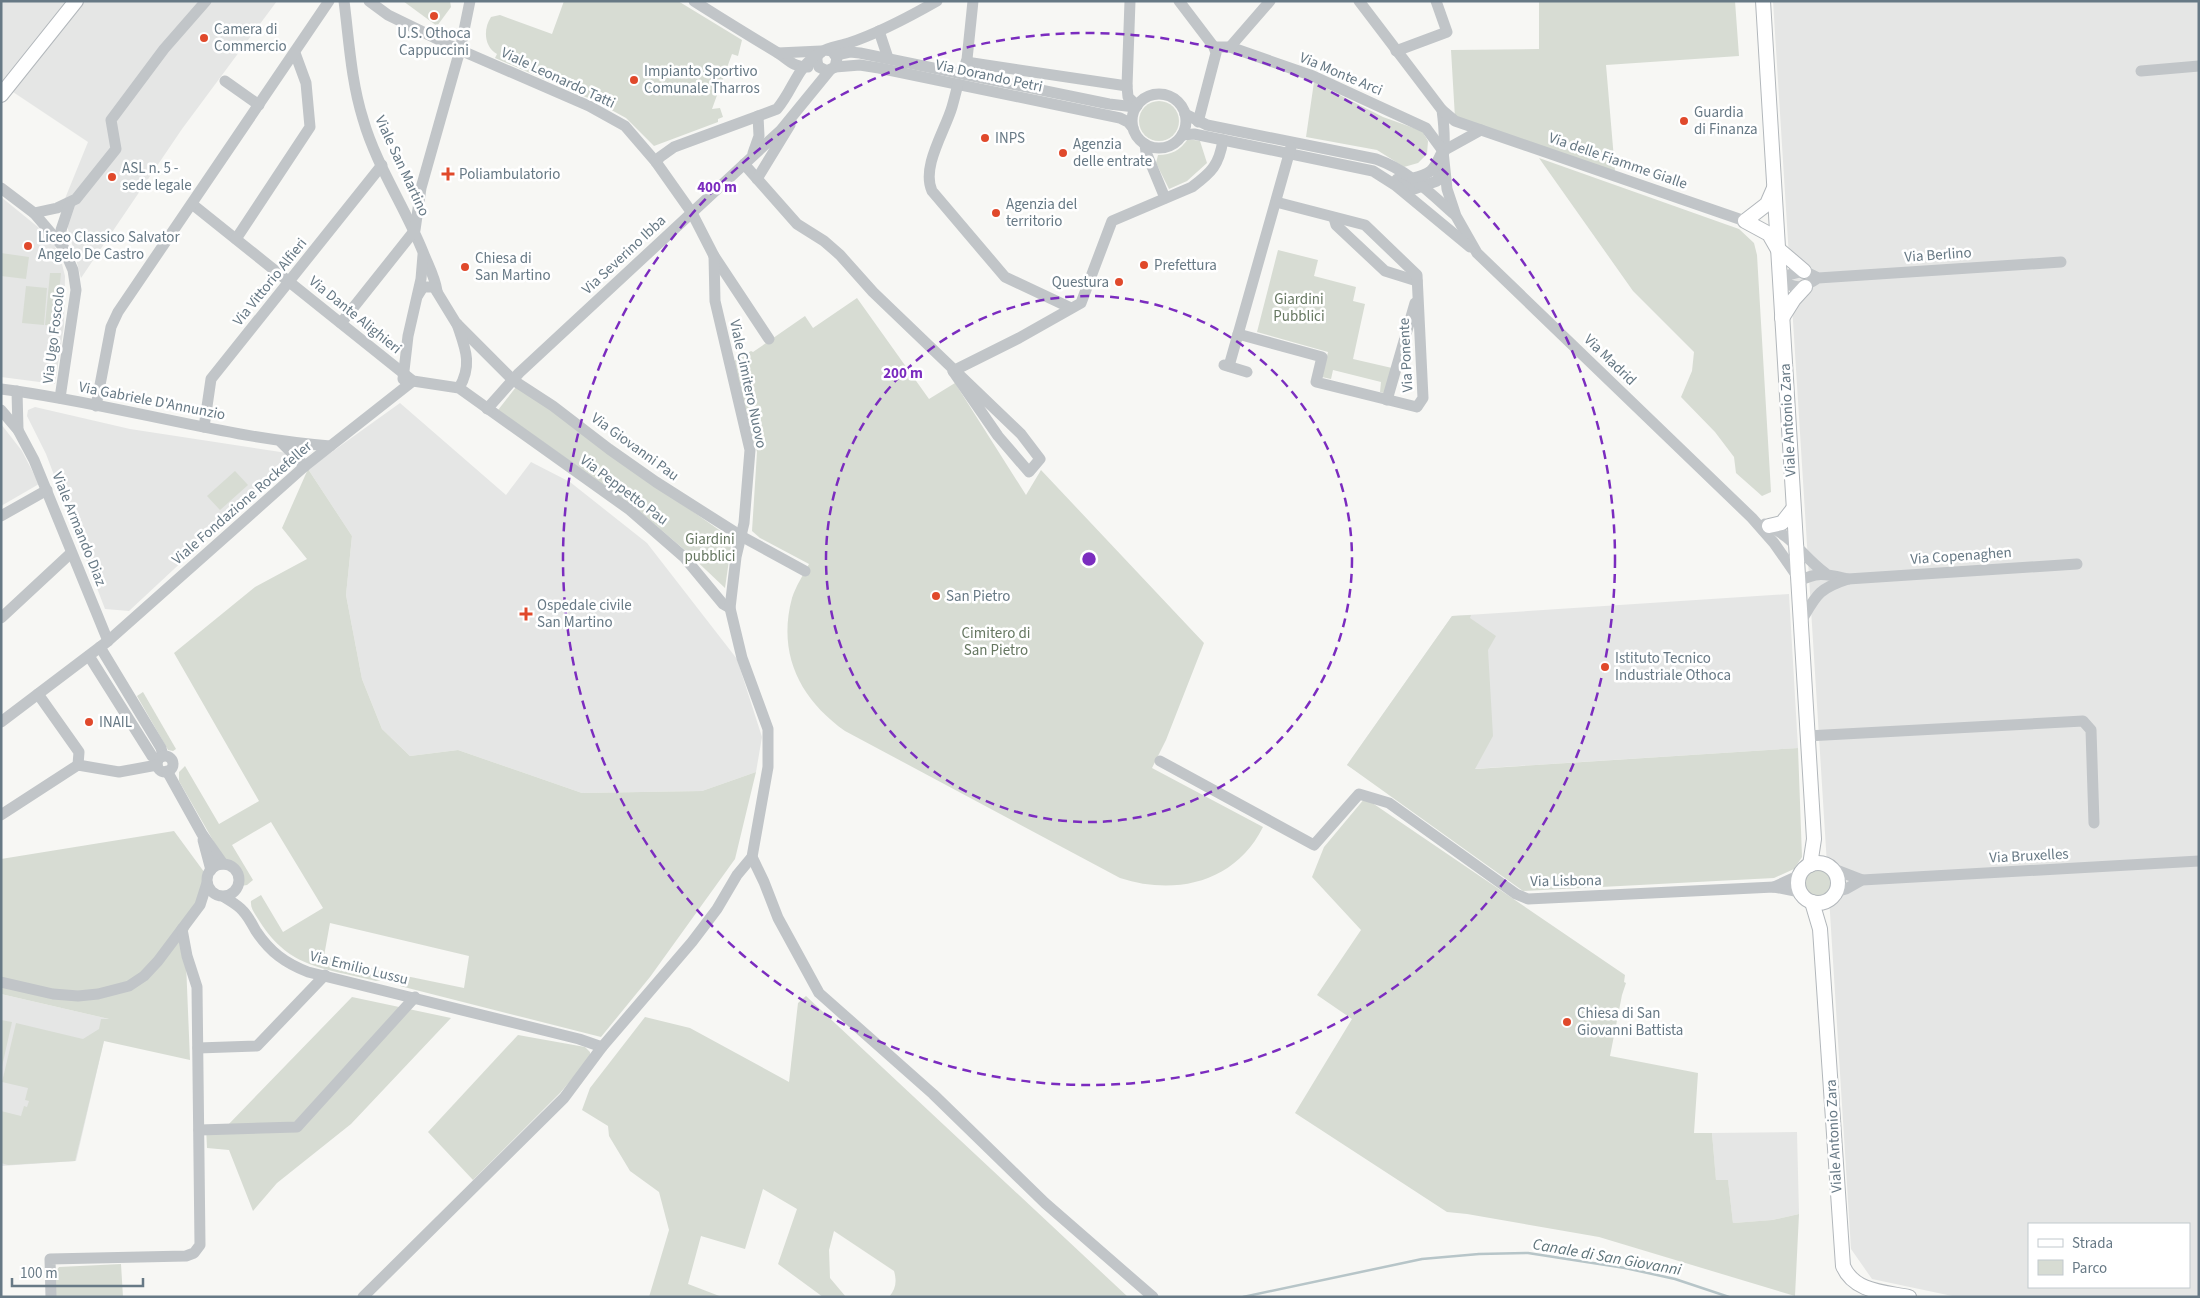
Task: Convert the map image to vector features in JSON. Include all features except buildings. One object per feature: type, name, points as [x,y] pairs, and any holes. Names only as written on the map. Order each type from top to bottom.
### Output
[{"type":"main road","points":[[1,94],[76,1]]},
{"type":"main road","name":"Viale Antonio Zara","points":[[1763,1],[1816,868]]},
{"type":"main road","points":[[1764,17],[1774,1]]},
{"type":"main road","points":[[1774,188],[1768,204],[1745,221],[1769,234],[1778,248],[1804,271]]},
{"type":"main road","points":[[1782,318],[1794,299],[1805,287]]},
{"type":"main road","points":[[1769,526],[1782,523],[1793,509]]},
{"type":"main road","points":[[1816,868],[1837,880],[1831,897],[1812,902],[1800,892],[1798,880],[1816,868]]},
{"type":"main road","name":"Viale Antonio Zara","points":[[1820,929],[1831,897]]},
{"type":"main road","name":"Viale Antonio Zara","points":[[1812,902],[1820,929],[1835,1133],[1840,1250],[1843,1266],[1849,1277],[1858,1285],[1909,1297]]},
{"type":"street","points":[[34,213],[70,203],[76,199],[116,149],[111,120],[164,49],[206,1]]},
{"type":"street","name":"Viale Leonardo Tatti","points":[[369,1],[388,15],[460,50],[589,106],[625,126],[656,162],[692,213]]},
{"type":"street","points":[[404,208],[414,205],[421,188],[460,50],[470,1]]},
{"type":"street","points":[[694,1],[793,64],[802,67],[828,58],[850,43],[879,31],[937,1]]},
{"type":"street","points":[[973,1],[966,62],[952,107],[930,163],[928,180],[932,190],[1005,276],[1072,308]]},
{"type":"street","points":[[1130,1],[1127,86],[1128,97],[1136,107]]},
{"type":"street","points":[[1179,1],[1214,47],[1216,58],[1198,122]]},
{"type":"street","points":[[1230,47],[1270,1]]},
{"type":"street","name":"Via delle Fiamme Gialle","points":[[1359,1],[1442,110],[1455,121],[1745,221]]},
{"type":"street","points":[[1396,51],[1447,32],[1436,1]]},
{"type":"street","points":[[96,406],[111,327],[118,312],[329,2]]},
{"type":"street","name":"Viale San Martino","points":[[329,2],[344,2],[354,77],[363,120],[382,165],[415,230],[435,280],[437,291],[456,323]]},
{"type":"street","points":[[879,31],[888,58]]},
{"type":"street","name":"Via Monte Arci","points":[[1214,47],[1230,47],[1313,76],[1426,128],[1443,151]]},
{"type":"street","points":[[236,239],[310,127],[306,83],[296,52]]},
{"type":"street","name":"Via Dorando Petri","points":[[828,58],[850,52],[888,58],[961,79],[1120,118],[1128,122],[1133,128]]},
{"type":"street","points":[[778,53],[828,58]]},
{"type":"street","name":"Via Dorando Petri","points":[[828,58],[860,65],[1136,107]]},
{"type":"street","name":"Via Severino Ibba","points":[[487,408],[516,377],[747,162],[790,119],[828,58]]},
{"type":"street","name":"Via Dorando Petri","points":[[966,62],[1127,86]]},
{"type":"street","points":[[2141,71],[2199,66]]},
{"type":"street","points":[[656,162],[660,156],[674,147],[778,109],[802,67]]},
{"type":"street","points":[[225,80],[259,106]]},
{"type":"street","points":[[1167,95],[1175,99],[1185,114],[1186,121],[1182,135],[1169,146],[1161,148],[1145,144],[1139,140],[1133,128],[1132,121],[1136,107],[1149,96],[1167,95]]},
{"type":"street","points":[[1182,135],[1194,134],[1388,174],[1414,189],[1437,181],[1442,170],[1444,124],[1442,110]]},
{"type":"street","points":[[1185,114],[1198,122],[1376,159],[1395,166],[1423,186],[1456,216]]},
{"type":"street","name":"Via Severino Ibba","points":[[747,162],[759,136],[758,116]]},
{"type":"street","points":[[757,179],[788,132],[790,119]]},
{"type":"street","points":[[1413,178],[1427,175],[1434,169],[1443,151],[1481,130]]},
{"type":"street","points":[[954,371],[1082,303],[1112,222],[1192,187],[1212,172],[1219,160],[1223,140]]},
{"type":"street","points":[[1247,372],[1225,365],[1238,334],[1292,142]]},
{"type":"street","points":[[1145,144],[1146,152],[1165,198]]},
{"type":"street","points":[[1443,151],[1448,189],[1456,216]]},
{"type":"street","points":[[747,162],[757,179],[797,224],[824,241],[840,256],[873,292],[1021,434],[1040,459],[1029,472],[998,436],[954,371]]},
{"type":"street","name":"Via Vittorio Alfieri","points":[[204,427],[211,379],[382,165]]},
{"type":"street","points":[[1373,171],[1395,185],[1478,253]]},
{"type":"street","points":[[1423,186],[1422,199],[1453,232]]},
{"type":"street","name":"Via Ugo Foscolo","points":[[1,188],[34,213],[64,247]]},
{"type":"street","points":[[341,323],[415,230],[421,188]]},
{"type":"street","points":[[1276,202],[1365,225],[1417,275],[1417,281],[1385,271],[1336,226],[1334,218]]},
{"type":"street","name":"Via Ugo Foscolo","points":[[60,398],[76,290],[73,270],[64,247],[61,230],[70,203]]},
{"type":"street","name":"Via Dante Alighieri","points":[[192,204],[409,378]]},
{"type":"street","name":"Viale Cimitero Nuovo","points":[[692,213],[714,256],[769,339]]},
{"type":"street","name":"Via Madrid","points":[[1456,216],[1478,253],[1752,518],[1774,543],[1797,579]]},
{"type":"street","name":"Viale Fondazione Rockefeller","points":[[1,722],[104,644],[305,466],[361,424],[399,391],[409,378],[408,336],[418,295],[423,250]]},
{"type":"street","name":"Viale Cimitero Nuovo","points":[[714,256],[715,301],[750,450],[744,523],[736,558],[730,608]]},
{"type":"street","name":"Via Berlino","points":[[1818,278],[2061,262]]},
{"type":"street","points":[[1804,271],[1818,278],[1805,287],[1791,286],[1780,280],[1788,275],[1804,271]]},
{"type":"street","name":"Via Ponente","points":[[1238,334],[1322,357],[1316,382],[1417,407],[1423,398],[1417,281]]},
{"type":"street","points":[[418,295],[420,289],[426,286],[431,286],[437,291]]},
{"type":"street","points":[[1388,400],[1417,294]]},
{"type":"street","points":[[409,378],[459,388],[464,380],[468,365],[456,323]]},
{"type":"street","name":"Via Giovanni Pau","points":[[456,323],[516,377],[609,449],[656,482],[741,536]]},
{"type":"street","name":"Via Peppetto Pau","points":[[459,388],[630,510],[684,557],[723,604],[730,608]]},
{"type":"street","name":"Viale Armando Diaz","points":[[18,430],[17,391],[2,389],[2,411],[18,430],[47,490],[72,553],[104,644]]},
{"type":"street","name":"Via Gabriele D'Annunzio","points":[[17,391],[281,442],[330,446]]},
{"type":"street","points":[[281,442],[305,466]]},
{"type":"street","points":[[1,516],[47,490]]},
{"type":"street","name":"Via Madrid","points":[[1752,518],[1789,537],[1796,544]]},
{"type":"street","points":[[741,536],[805,571]]},
{"type":"street","name":"Via Copenaghen","points":[[1796,544],[1806,557],[1825,573],[1848,579]]},
{"type":"street","points":[[1,618],[72,553]]},
{"type":"street","name":"Via Copenaghen","points":[[1800,623],[1818,594],[1826,587],[1848,579],[2077,564]]},
{"type":"street","points":[[1797,579],[1812,574],[1825,573]]},
{"type":"street","points":[[363,1297],[564,1098],[602,1047],[692,942],[717,909],[737,874],[752,857],[768,767],[768,729],[742,658],[730,608]]},
{"type":"street","points":[[104,644],[161,748],[162,763],[202,834],[223,864]]},
{"type":"street","points":[[89,656],[152,756],[162,763]]},
{"type":"street","points":[[38,694],[79,752],[78,765]]},
{"type":"street","points":[[1807,736],[2083,721],[2091,730],[2094,823]]},
{"type":"street","name":"Via Lisbona","points":[[1160,761],[1314,845],[1359,794],[1389,803],[1516,894],[1528,899],[1774,887],[1800,892]]},
{"type":"street","points":[[1,815],[78,765],[119,772],[162,763]]},
{"type":"street","points":[[1,982],[53,994],[78,996],[98,994],[129,986],[144,976],[200,905],[211,870],[202,834]]},
{"type":"street","points":[[752,857],[778,918],[818,993],[933,1094],[1045,1203],[1153,1297]]},
{"type":"street","name":"Via Bruxelles","points":[[1816,868],[1862,880],[2199,861]]},
{"type":"street","points":[[200,905],[221,896],[232,894],[238,887],[238,873],[232,866],[223,864],[211,870]]},
{"type":"street","name":"Via Lisbona","points":[[1774,887],[1816,868]]},
{"type":"street","name":"Via Bruxelles","points":[[1831,897],[1862,880]]},
{"type":"street","points":[[207,883],[211,891],[221,896]]},
{"type":"street","name":"Via Emilio Lussu","points":[[238,887],[243,911],[265,944],[282,960],[308,972],[579,1039],[602,1047]]},
{"type":"street","name":"Via Emilio Lussu","points":[[221,896],[243,911]]},
{"type":"street","points":[[51,1297],[50,1259],[186,1256],[194,1253],[200,1245],[197,987],[187,956],[182,929]]},
{"type":"street","points":[[164,953],[187,956]]},
{"type":"street","points":[[198,1048],[257,1046],[325,975]]},
{"type":"street","points":[[199,1130],[297,1127],[415,998]]},
{"type":"shaded area","points":[[1,1],[277,1],[182,129],[81,278],[62,206],[88,142],[4,86],[1,87]]},
{"type":"shaded area","points":[[1773,1],[2199,1],[2199,1297],[1957,1297],[1872,1279],[1851,1249]]},
{"type":"shaded area","points":[[1,197],[49,236],[60,256],[65,276],[64,326],[55,384],[1,377]]},
{"type":"shaded area","name":"Ospedale civile San Martino","points":[[400,403],[506,495],[531,462],[570,482],[647,543],[737,659],[762,737],[756,772],[702,791],[582,793],[458,750],[410,756],[382,729],[362,679],[346,595],[352,536],[308,469]]},
{"type":"shaded area","points":[[35,407],[130,429],[287,453],[292,464],[251,502],[246,502],[129,611],[105,609],[46,454],[27,416],[28,410]]},
{"type":"shaded area","points":[[1,424],[22,451],[39,484],[1,506]]},
{"type":"shaded area","name":"Istituto Tecnico Industriale Othoca","points":[[1789,594],[1798,748],[1364,776],[1347,765],[1452,616]]},
{"type":"shaded area","points":[[1,994],[109,1019],[76,1161],[1,1166]]},
{"type":"shaded area","points":[[1797,1132],[1799,1214],[1772,1220],[1733,1223],[1728,1181],[1716,1181],[1712,1133]]},
{"type":"green space","name":"U.S. Othoca Cappuccini","points":[[403,1],[450,1],[451,7],[437,26]]},
{"type":"green space","name":"Impianto Sportivo Comunale Tharros","points":[[564,1],[678,1],[742,40],[738,56],[732,54],[712,109],[720,108],[723,117],[718,119],[718,122],[654,146],[626,118],[595,101],[495,58],[497,54],[489,47],[486,37],[488,22],[491,17],[500,15],[552,34]]},
{"type":"green space","points":[[1539,1],[1735,1],[1739,56],[1606,65],[1615,171],[1455,118],[1451,50],[1539,49]]},
{"type":"green space","points":[[1314,82],[1383,117],[1422,131],[1428,141],[1427,154],[1418,163],[1404,167],[1377,150],[1306,137]]},
{"type":"green space","points":[[1159,101],[1173,107],[1179,121],[1173,135],[1159,141],[1145,135],[1139,121],[1145,107]]},
{"type":"green space","points":[[1188,139],[1200,141],[1207,163],[1187,181],[1169,189],[1156,163],[1158,155],[1175,151]]},
{"type":"green space","points":[[1539,158],[1739,229],[1754,243],[1757,255],[1771,492],[1762,496],[1736,473],[1734,457],[1715,432],[1681,397],[1692,371],[1694,352],[1633,291]]},
{"type":"green space","name":"Giardini Pubblici","points":[[1278,250],[1318,260],[1314,276],[1356,287],[1353,301],[1365,304],[1353,359],[1392,368],[1387,394],[1380,392],[1381,382],[1333,370],[1331,379],[1322,377],[1328,352],[1257,332]]},
{"type":"green space","points":[[1,253],[29,257],[26,279],[1,276]]},
{"type":"green space","points":[[50,273],[61,273],[56,326],[45,325]]},
{"type":"green space","points":[[26,286],[47,288],[44,325],[22,323]]},
{"type":"green space","name":"Cimitero di San Pietro","points":[[857,298],[929,399],[955,383],[1026,495],[1041,470],[1204,643],[1166,740],[1152,768],[1263,827],[1251,846],[1237,861],[1220,872],[1202,880],[1182,885],[1162,886],[1120,878],[845,731],[816,705],[804,690],[790,656],[788,618],[792,598],[809,564],[760,538],[752,531],[757,452],[732,362],[751,351],[753,352],[805,316],[813,328]]},
{"type":"green space","name":"Giardini pubblici","points":[[516,387],[551,409],[608,452],[732,539],[725,588],[687,552],[632,505],[498,410]]},
{"type":"green space","points":[[308,469],[352,536],[346,595],[362,679],[382,729],[410,756],[458,750],[582,793],[702,791],[756,772],[735,859],[650,977],[601,1037],[400,986],[401,975],[464,988],[469,956],[330,923],[324,956],[383,971],[381,980],[376,981],[325,969],[296,958],[272,937],[260,922],[251,907],[251,901],[261,895],[283,932],[323,908],[271,822],[232,845],[253,880],[247,885],[241,886],[238,884],[179,781],[179,772],[185,766],[219,824],[259,801],[174,653],[255,587],[307,559],[282,528]]},
{"type":"green space","points":[[235,471],[248,485],[220,510],[207,496]]},
{"type":"green space","points":[[1471,615],[1470,618],[1496,636],[1488,650],[1493,736],[1475,769],[1798,748],[1802,857],[1794,869],[1774,878],[1523,891],[1347,765],[1452,616]]},
{"type":"green space","points":[[143,692],[176,749],[173,751],[168,750],[137,696]]},
{"type":"green space","points":[[1365,798],[1625,975],[1624,982],[1626,983],[1610,1056],[1698,1073],[1694,1133],[1712,1133],[1716,1180],[1728,1180],[1733,1223],[1772,1220],[1799,1214],[1795,1296],[1599,1237],[1447,1212],[1295,1113],[1352,1019],[1317,995],[1361,930],[1312,877],[1324,847]]},
{"type":"green space","points":[[174,831],[210,880],[185,938],[190,1060],[104,1041],[75,1161],[8,1165],[1,1163],[1,1111],[21,1116],[24,1106],[27,1107],[29,1101],[25,1100],[28,1088],[2,1082],[16,1023],[83,1039],[99,1029],[101,1019],[109,1019],[1,994],[1,859]]},
{"type":"green space","points":[[1818,869],[1828,873],[1832,883],[1828,893],[1818,897],[1808,893],[1804,883],[1808,873]]},
{"type":"green space","points":[[806,996],[1128,1297],[889,1297],[895,1285],[894,1271],[834,1231],[829,1250],[830,1278],[846,1297],[823,1297],[778,1264],[797,1209],[763,1189],[745,1249],[701,1236],[688,1284],[722,1297],[649,1297],[669,1230],[659,1192],[630,1171],[609,1136],[608,1126],[582,1110],[590,1088],[645,1017],[690,1028],[789,1082],[798,1003]]},
{"type":"green space","points":[[352,997],[451,1018],[351,1124],[277,1183],[253,1211],[229,1150],[207,1148],[206,1127],[226,1127]]},
{"type":"green space","points":[[1,1020],[12,1022],[1,1071]]},
{"type":"green space","points":[[518,1035],[585,1047],[590,1052],[590,1058],[560,1093],[473,1180],[428,1132]]},
{"type":"green space","points":[[121,1264],[123,1297],[56,1297],[55,1277],[59,1267]]},
{"type":"waterway","name":"Canale di San Giovanni","points":[[1243,1297],[1422,1259],[1479,1254],[1528,1253],[1625,1268],[1675,1279],[1729,1297]]},
{"type":"place","name":"U.S. Othoca Cappuccini","points":[[434,16]]},
{"type":"place","name":"Camera di Commercio","points":[[204,38]]},
{"type":"place","name":"Impianto Sportivo Comunale Tharros","points":[[634,80]]},
{"type":"place","name":"Guardia di Finanza","points":[[1684,121]]},
{"type":"place","name":"INPS","points":[[985,138]]},
{"type":"place","name":"Agenzia delle entrate","points":[[1063,153]]},
{"type":"place","name":"Poliambulatorio","points":[[448,174]]},
{"type":"place","name":"ASL n. 5 - sede legale","points":[[112,177]]},
{"type":"place","name":"Agenzia del territorio","points":[[996,213]]},
{"type":"place","name":"Liceo Classico Salvator Angelo De Castro","points":[[28,246]]},
{"type":"place","name":"Prefettura","points":[[1144,265]]},
{"type":"place","name":"Chiesa di San Martino","points":[[465,267]]},
{"type":"place","name":"Questura","points":[[1119,282]]},
{"type":"place","name":"San Pietro","points":[[936,596]]},
{"type":"place","name":"Ospedale civile San Martino","points":[[526,614]]},
{"type":"place","name":"Istituto Tecnico Industriale Othoca","points":[[1605,667]]},
{"type":"place","name":"INAIL","points":[[89,722]]},
{"type":"place","name":"Chiesa di San Giovanni Battista","points":[[1567,1022]]}]
